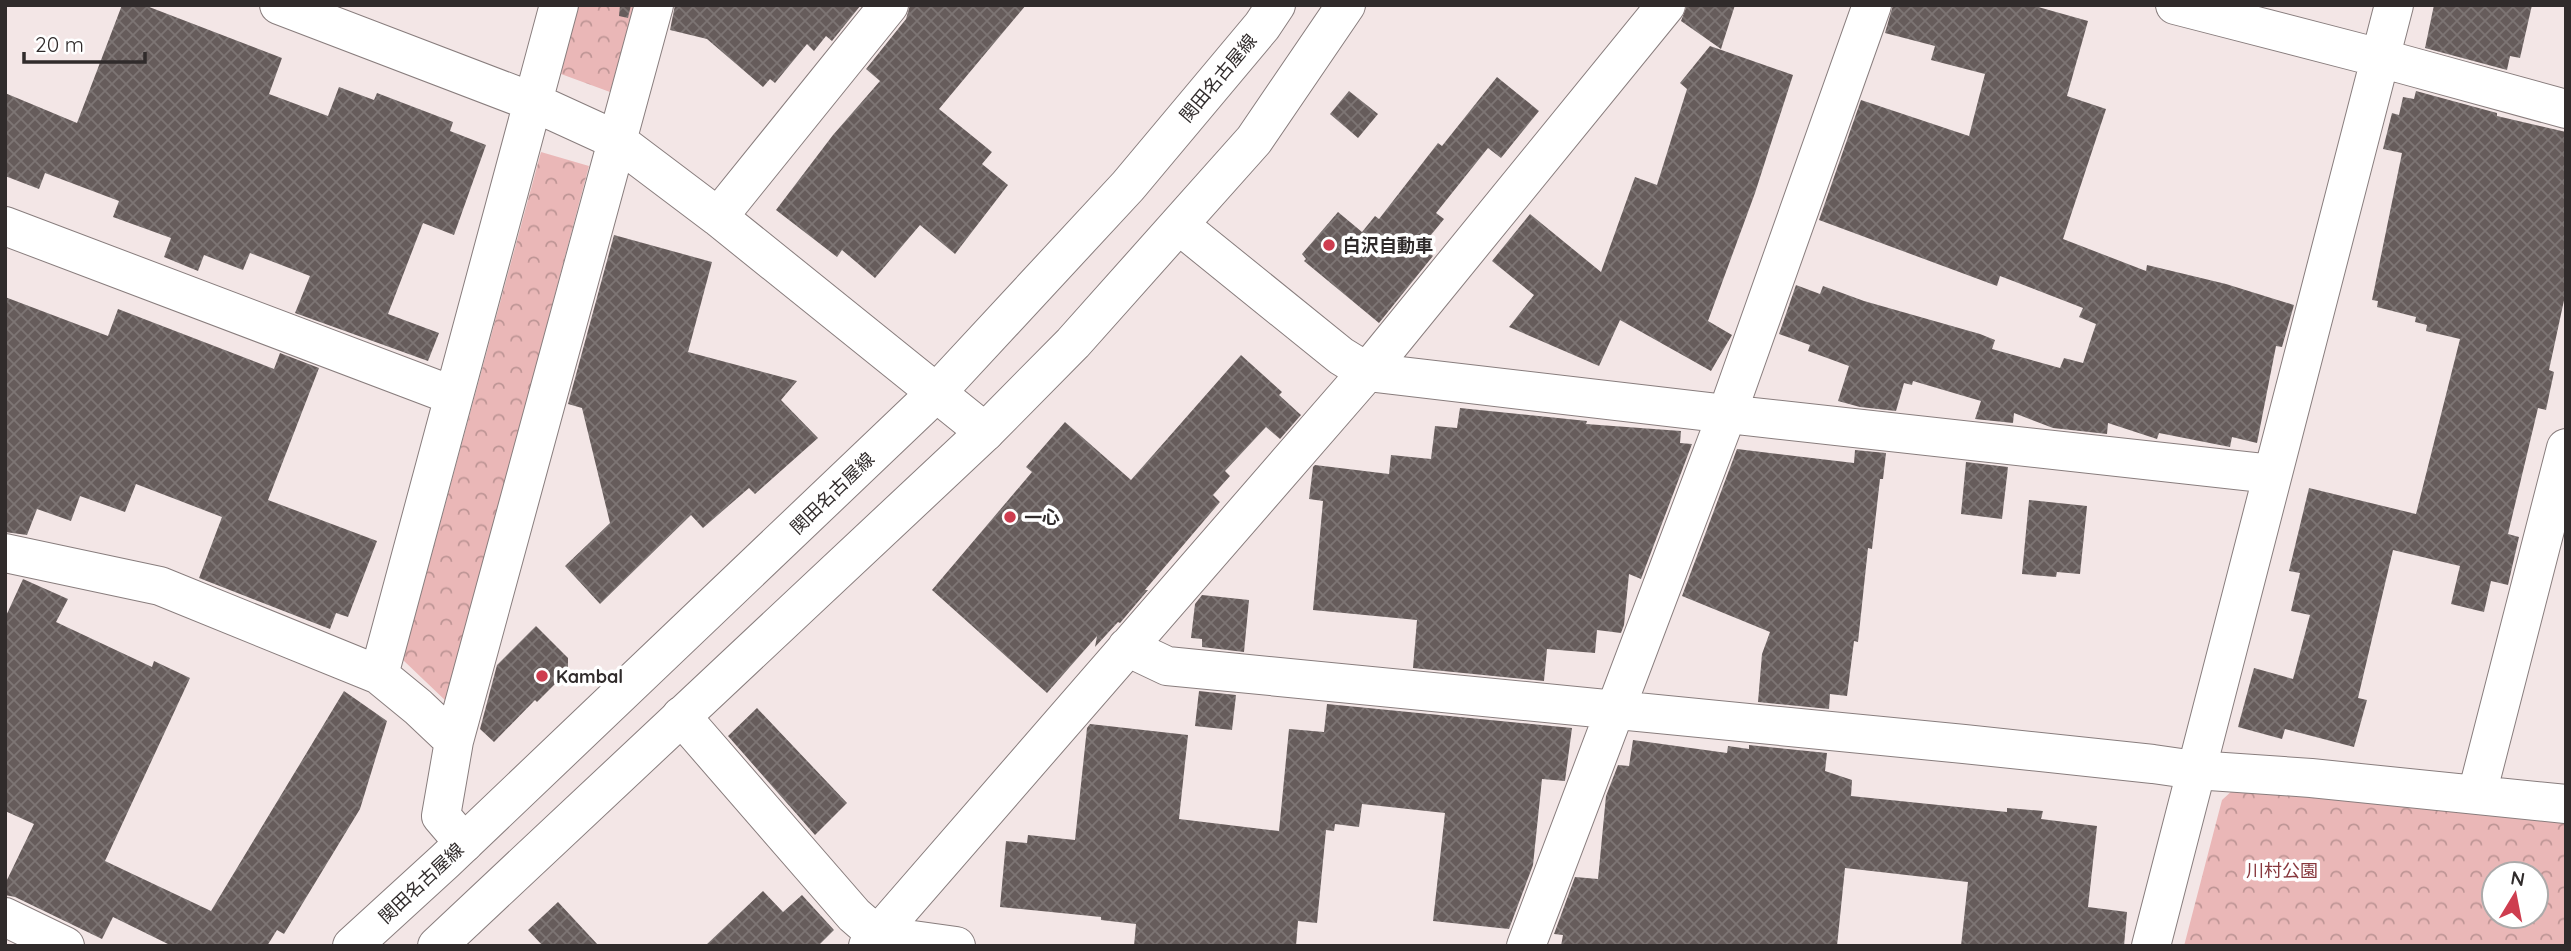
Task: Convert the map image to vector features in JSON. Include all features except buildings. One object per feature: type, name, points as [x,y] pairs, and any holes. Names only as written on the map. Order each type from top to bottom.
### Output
[{"type":"street","points":[[279,5],[533,102],[616,140],[718,217],[985,432]]},
{"type":"street","points":[[379,675],[559,5]]},
{"type":"street","points":[[464,843],[441,816],[453,740],[654,5]]},
{"type":"street","points":[[718,217],[888,5]]},
{"type":"street","name":"関田名古屋線","points":[[352,946],[464,843],[936,393],[1128,186],[1262,26],[1276,5]]},
{"type":"street","points":[[437,946],[985,432],[1073,343],[1254,139],[1346,5]]},
{"type":"street","points":[[872,940],[1367,372],[1666,5]]},
{"type":"street","points":[[1526,946],[1727,414],[1872,5]]},
{"type":"street","points":[[2175,5],[2566,109]]},
{"type":"street","points":[[2151,946],[2394,5]]},
{"type":"street","points":[[1180,225],[1341,356],[1367,372],[2272,474]]},
{"type":"street","points":[[5,226],[454,396]]},
{"type":"street","points":[[2477,794],[2566,448]]},
{"type":"street","points":[[5,552],[160,586],[379,675],[418,706],[453,740]]},
{"type":"street","points":[[1128,647],[1167,666],[1964,744],[2195,771],[2311,778],[2566,804]]},
{"type":"street","points":[[681,716],[854,915],[872,940]]},
{"type":"street","points":[[5,917],[65,946]]},
{"type":"street","points":[[872,940],[956,946]]},
{"type":"green space","points":[[578,5],[634,5],[610,92],[561,74]]},
{"type":"green space","points":[[541,152],[589,166],[447,702],[403,660]]},
{"type":"green space","name":"川村公園","points":[[2234,789],[2566,823],[2566,946],[2184,946],[2222,800]]},
{"type":"place","name":"白沢自動車","points":[[1329,245]]},
{"type":"place","name":"一心","points":[[1010,517]]},
{"type":"place","name":"Kambal","points":[[542,676]]}]
